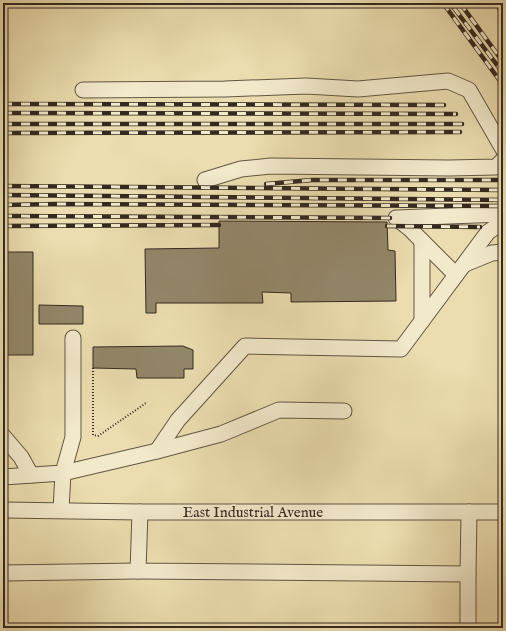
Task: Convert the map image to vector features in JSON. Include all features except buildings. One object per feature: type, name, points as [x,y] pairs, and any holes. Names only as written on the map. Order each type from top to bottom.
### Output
[{"type":"street","points":[[83,90],[225,89],[306,86],[358,89],[448,81],[469,90],[503,149]]},
{"type":"street","points":[[205,180],[241,169],[271,166],[441,168],[496,167],[503,160]]},
{"type":"street","points":[[460,270],[422,241],[396,218],[503,214]]},
{"type":"street","points":[[157,451],[178,420],[245,346],[401,349],[488,232],[503,222]]},
{"type":"street","points":[[422,241],[422,321]]},
{"type":"street","points":[[460,270],[492,253],[503,252]]},
{"type":"street","points":[[61,510],[63,473],[73,437],[73,338]]},
{"type":"street","points":[[3,477],[63,473],[157,451],[221,434],[279,410],[344,411]]},
{"type":"street","points":[[3,436],[21,457],[31,475]]},
{"type":"street","points":[[3,456],[21,457]]},
{"type":"street","name":"East Industrial Avenue","points":[[3,510],[140,512],[503,512]]},
{"type":"street","points":[[138,571],[140,512]]},
{"type":"street","points":[[468,628],[469,512]]},
{"type":"street","points":[[3,573],[138,571],[468,574]]},
{"type":"path","points":[[92,368],[93,435],[98,436],[146,403]]},
{"type":"railway","points":[[443,3],[503,85]]},
{"type":"railway","points":[[460,3],[503,62]]},
{"type":"railway","points":[[497,3],[503,17]]},
{"type":"railway","points":[[454,8],[503,73]]},
{"type":"railway","points":[[3,104],[444,105]]},
{"type":"railway","points":[[3,113],[456,114]]},
{"type":"railway","points":[[3,124],[462,124]]},
{"type":"railway","points":[[3,133],[460,132]]},
{"type":"railway","points":[[266,184],[312,180],[503,180]]},
{"type":"railway","points":[[3,186],[503,190]]},
{"type":"railway","points":[[3,195],[503,200]]},
{"type":"railway","points":[[3,205],[498,206]]},
{"type":"railway","points":[[3,216],[390,218]]},
{"type":"railway","points":[[3,226],[219,225]]},
{"type":"railway","points":[[387,226],[480,227]]}]
